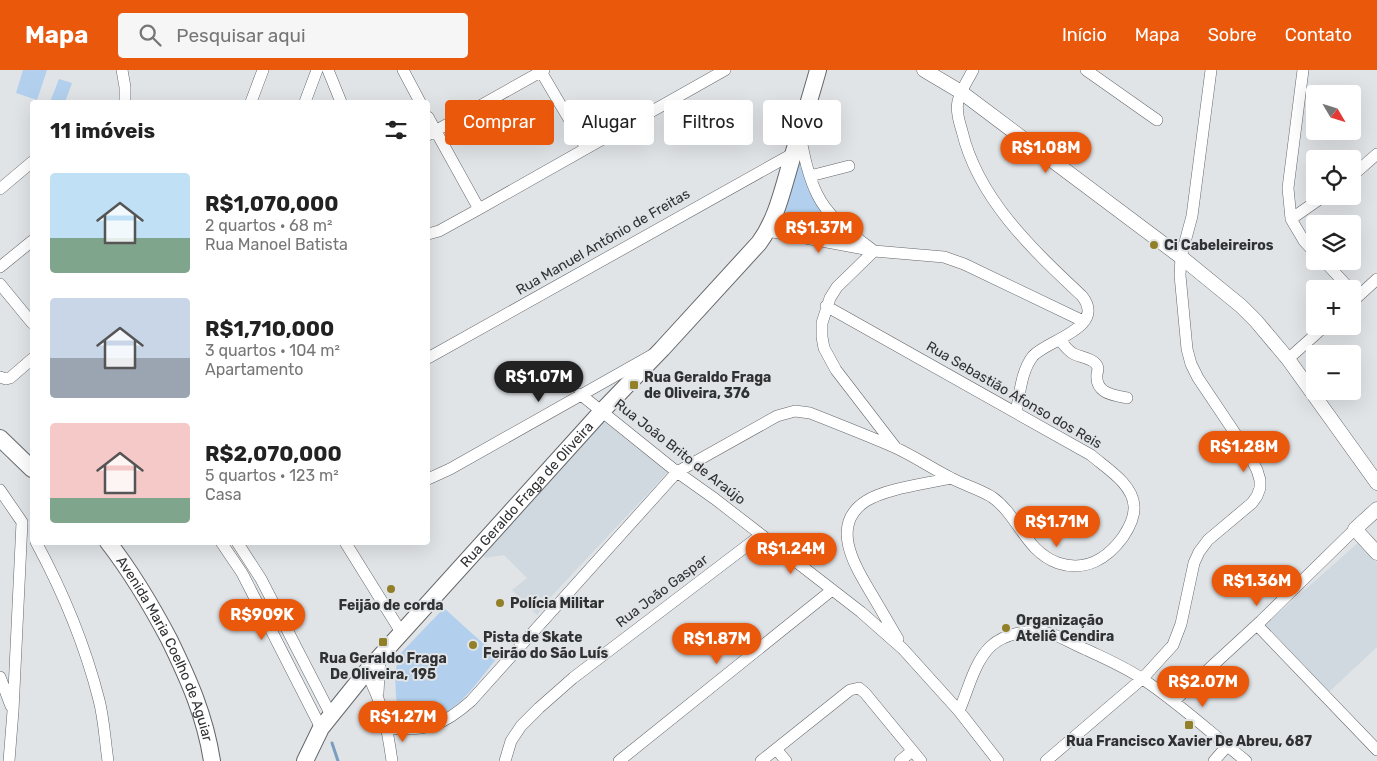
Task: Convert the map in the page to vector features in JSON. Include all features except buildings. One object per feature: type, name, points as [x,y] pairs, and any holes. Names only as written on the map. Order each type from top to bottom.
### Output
[{"type":"main road","name":"Rua Geraldo Fraga de Oliveira","points":[[810,100],[818,70]]},
{"type":"main road","name":"Rua Geraldo Fraga de Oliveira","points":[[305,761],[321,728],[401,632],[602,411],[662,349],[759,243],[768,231],[774,216],[796,145]]},
{"type":"main road","points":[[0,438],[30,467]]},
{"type":"main road","name":"Avenida Maria Coelho de Aguiar","points":[[110,545],[126,565],[150,604],[190,680],[201,712],[212,761]]},
{"type":"street","points":[[122,70],[125,100]]},
{"type":"street","points":[[252,100],[263,70]]},
{"type":"street","points":[[306,100],[317,70]]},
{"type":"street","points":[[328,70],[340,100]]},
{"type":"street","points":[[403,70],[419,100]]},
{"type":"street","points":[[430,233],[439,231],[479,209],[725,70]]},
{"type":"street","points":[[924,70],[961,92],[1181,257],[1241,306],[1256,320],[1288,358],[1377,483]]},
{"type":"street","points":[[973,70],[961,92],[958,102],[958,115],[972,164],[987,190],[1027,243],[1086,301],[1087,313],[1077,330],[1042,348],[1028,364],[1024,373],[1016,412]]},
{"type":"street","points":[[1086,70],[1157,120]]},
{"type":"street","points":[[1046,761],[1143,678],[1164,657],[1178,636],[1194,563],[1199,552],[1208,540],[1252,503],[1258,496],[1260,488],[1257,470],[1247,450],[1198,378],[1187,349],[1181,284],[1181,257],[1192,216],[1211,70]]},
{"type":"street","points":[[1303,70],[1288,188],[1291,219],[1300,236],[1306,242]]},
{"type":"street","points":[[479,209],[431,133],[542,71],[586,148]]},
{"type":"street","points":[[802,145],[810,176],[817,194],[833,218],[874,250]]},
{"type":"street","name":"Rua Manuel Antônio de Freitas","points":[[430,357],[794,152]]},
{"type":"street","points":[[1361,168],[1377,154]]},
{"type":"street","points":[[0,189],[30,164]]},
{"type":"street","points":[[810,176],[849,166]]},
{"type":"street","points":[[1291,219],[1311,205]]},
{"type":"street","points":[[768,231],[874,250],[944,257],[964,264],[1083,321]]},
{"type":"street","points":[[0,267],[30,243]]},
{"type":"street","points":[[874,250],[837,287],[826,306],[822,323],[822,337],[828,356],[836,370],[896,448]]},
{"type":"street","points":[[1332,270],[1341,280]]},
{"type":"street","points":[[1361,290],[1377,279]]},
{"type":"street","points":[[0,284],[30,321]]},
{"type":"street","name":"Rua Sebastião Afonso dos Reis","points":[[387,728],[408,730],[428,728],[445,721],[458,712],[471,701],[677,472],[777,416],[795,411],[810,413],[896,448],[951,478],[984,492],[1009,514],[1028,540],[1049,559],[1079,566],[1087,565],[1102,559],[1112,551],[1126,532],[1133,516],[1134,505],[1132,496],[1118,478],[1091,455],[826,306]]},
{"type":"street","points":[[1288,358],[1315,335]]},
{"type":"street","points":[[1060,340],[1072,354],[1097,364],[1097,383],[1100,388],[1110,395],[1127,398]]},
{"type":"street","points":[[430,478],[450,469],[662,349]]},
{"type":"street","points":[[0,377],[10,378],[30,361]]},
{"type":"street","name":"Rua João Brito de Araújo","points":[[580,394],[677,472],[861,612],[903,648],[959,711],[998,761]]},
{"type":"street","points":[[903,648],[851,558],[847,542],[850,520],[861,505],[875,497],[895,490],[951,478]]},
{"type":"street","points":[[0,490],[30,534]]},
{"type":"street","points":[[1174,701],[1257,625],[1377,509]]},
{"type":"street","points":[[6,758],[13,711],[22,522]]},
{"type":"street","points":[[1355,529],[1377,554]]},
{"type":"street","name":"Rua João Gaspar","points":[[505,761],[520,726],[539,708],[581,672],[761,535]]},
{"type":"street","points":[[37,545],[67,607],[86,653],[100,702],[108,761]]},
{"type":"street","points":[[223,545],[242,573],[321,728]]},
{"type":"street","points":[[239,545],[261,579],[331,715]]},
{"type":"street","points":[[347,545],[401,632]]},
{"type":"street","points":[[619,761],[832,590]]},
{"type":"street","points":[[1257,625],[1375,744]]},
{"type":"street","points":[[959,711],[983,655],[992,645],[1016,634],[1048,633],[1143,678],[1174,701],[1246,761]]},
{"type":"street","points":[[378,695],[380,656]]},
{"type":"street","points":[[366,672],[378,695],[387,728],[392,761]]},
{"type":"street","points":[[0,677],[13,711]]},
{"type":"street","points":[[761,761],[850,690],[859,688],[921,761]]},
{"type":"street","points":[[1214,761],[1227,746]]},
{"type":"street","points":[[776,749],[786,761]]},
{"type":"street","points":[[900,761],[912,751]]},
{"type":"shaded area","points":[[23,70],[47,70],[37,100],[16,93]]},
{"type":"shaded area","points":[[59,79],[72,83],[66,100],[51,100]]},
{"type":"shaded area","points":[[799,159],[813,194],[859,245],[776,227]]},
{"type":"shaded area","points":[[601,419],[668,472],[548,600],[537,615],[512,590],[527,578],[504,555],[485,558],[480,551]]},
{"type":"shaded area","points":[[1359,542],[1377,563],[1377,647],[1329,692],[1264,626]]},
{"type":"shaded area","points":[[444,608],[498,657],[470,692],[450,710],[424,721],[408,723],[399,712],[396,697],[395,675],[398,656]]},
{"type":"waterway","points":[[332,743],[338,761]]},
{"type":"place","name":"Ci Cabeleireiros","points":[[1154,245]]},
{"type":"place","name":"Rua Geraldo Fraga de Oliveira, 376","points":[[634,385]]},
{"type":"place","name":"Feijão de corda","points":[[391,589]]},
{"type":"place","name":"Polícia Militar","points":[[500,603]]},
{"type":"place","name":"Organização Ateliê Cendira","points":[[1006,628]]},
{"type":"place","name":"Rua Geraldo Fraga De Oliveira, 195","points":[[383,642]]},
{"type":"place","name":"Pista de Skate Feirão do São Luís","points":[[473,645]]},
{"type":"place","name":"Rua Francisco Xavier De Abreu, 687","points":[[1189,725]]}]
